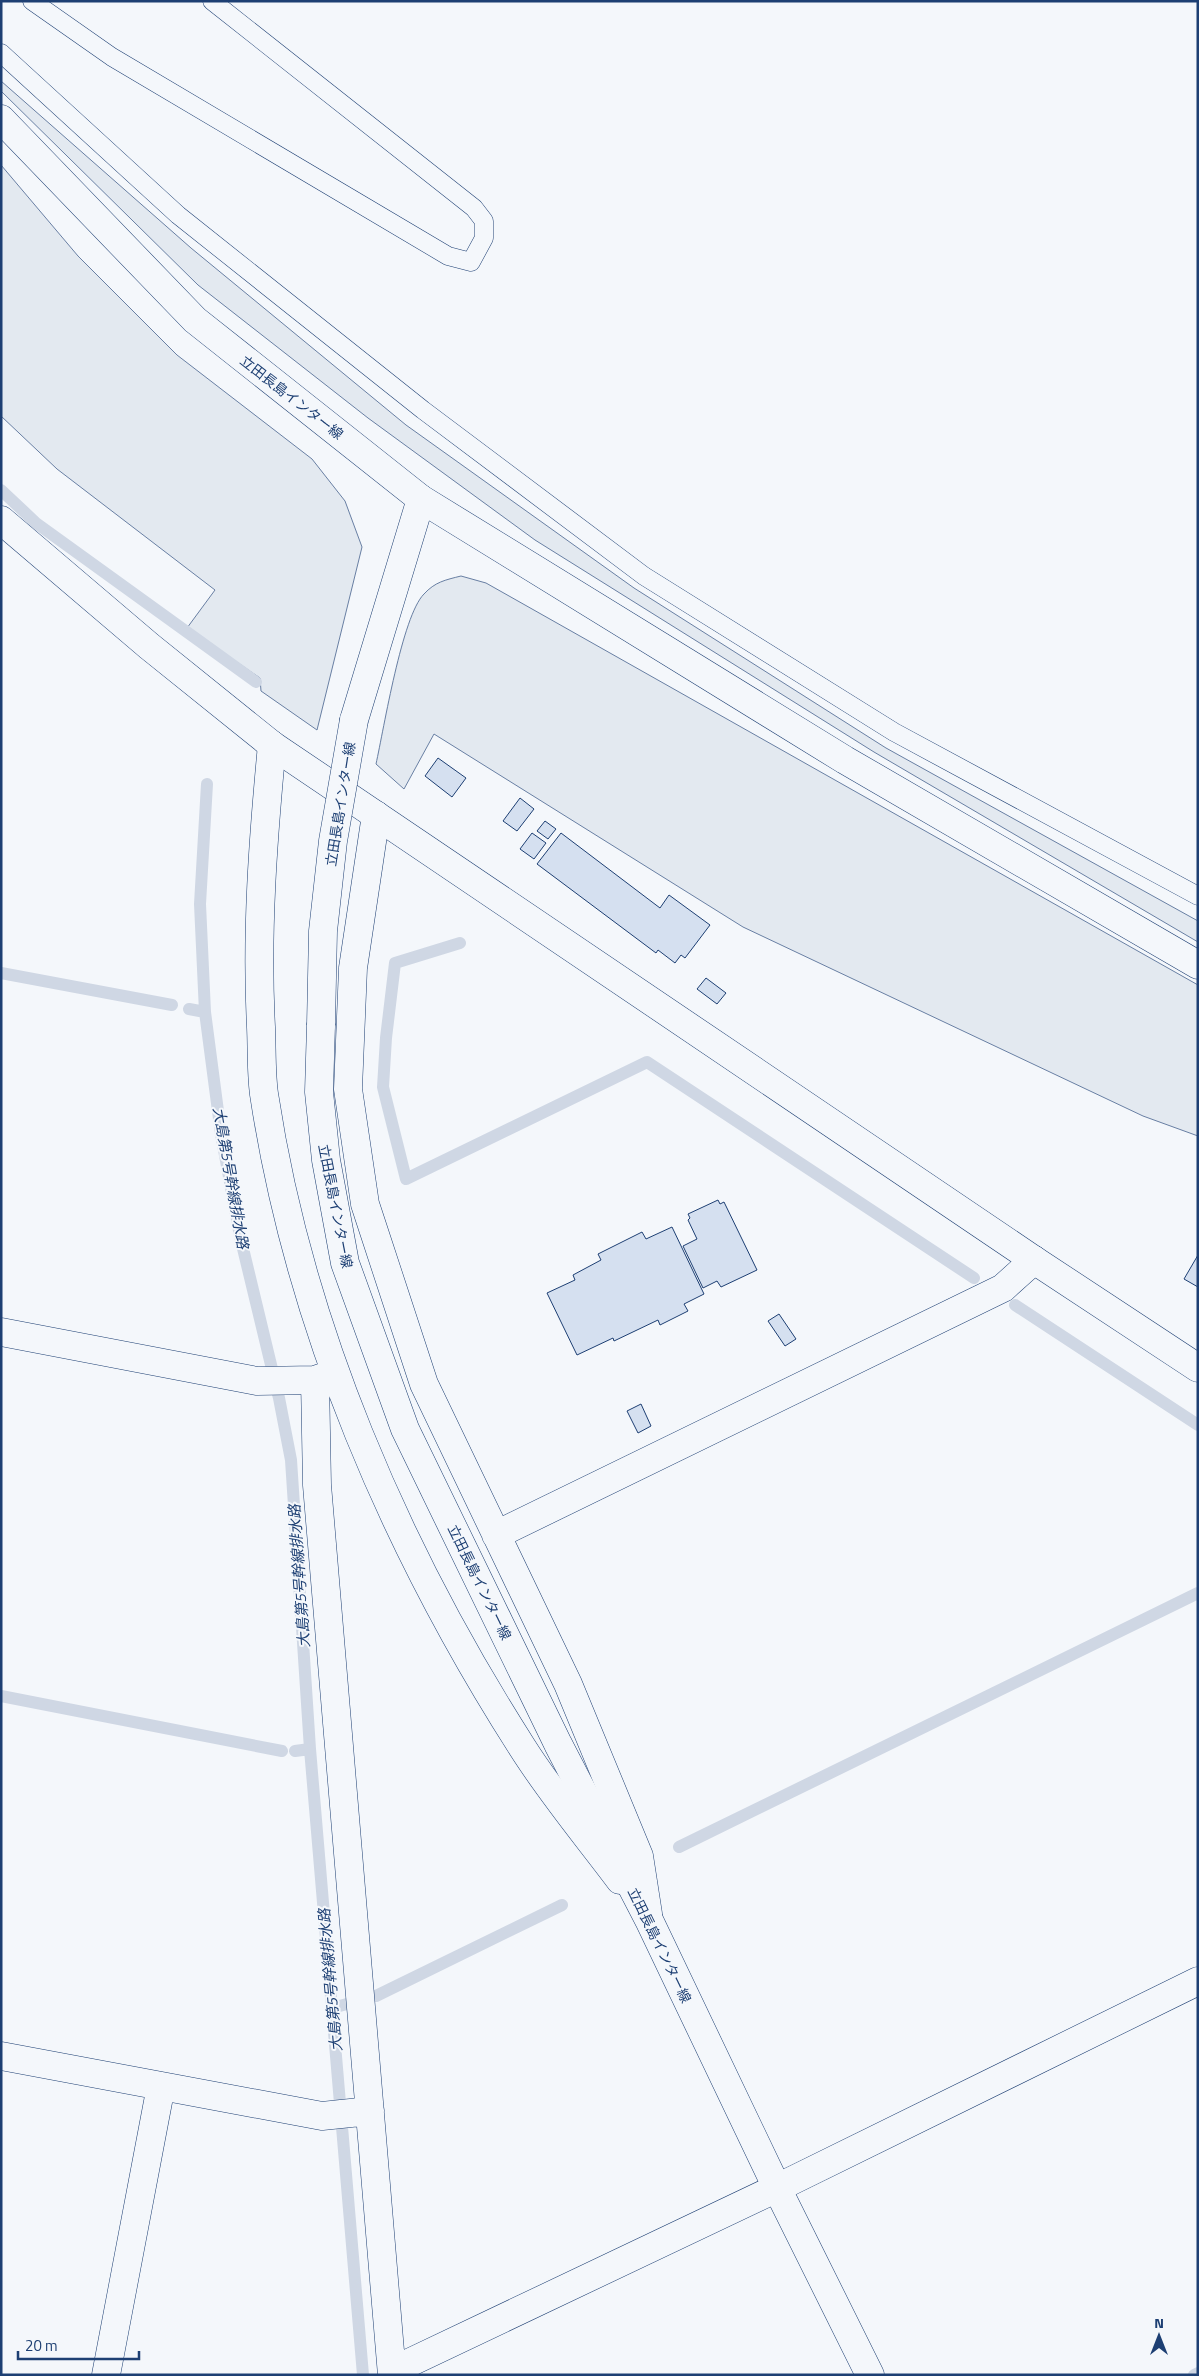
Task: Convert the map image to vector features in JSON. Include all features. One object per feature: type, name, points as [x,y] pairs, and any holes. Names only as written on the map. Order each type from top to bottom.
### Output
[{"type":"street","name":"立田長島インター線","points":[[1,119],[195,320],[421,499],[354,720],[333,841],[323,931],[319,1092],[325,1150],[345,1263],[405,1429],[558,1744],[648,1920],[777,2188],[870,2375]]},
{"type":"street","points":[[421,499],[846,760],[1198,965]]},
{"type":"street","points":[[1,520],[149,646],[272,745],[1034,1260],[1198,1368]]},
{"type":"street","points":[[272,745],[261,862],[258,972],[264,1092],[281,1182],[301,1268],[317,1377],[317,1486],[366,2112],[392,2373],[777,2188],[1198,1982]]},
{"type":"street","points":[[376,815],[353,968],[348,1089],[365,1204],[424,1384],[568,1684],[639,1856],[648,1920]]},
{"type":"street","points":[[496,1535],[1003,1288],[1034,1260]]},
{"type":"street","points":[[1,1332],[257,1381],[317,1377]]},
{"type":"street","points":[[317,1377],[466,1652],[523,1748],[648,1920]]},
{"type":"street","points":[[1,2056],[322,2116],[366,2112]]},
{"type":"street","points":[[106,2375],[161,2086]]},
{"type":"lane","points":[[32,1],[112,57],[145,77],[448,256],[471,262],[484,238],[484,221],[474,208],[212,1]]},
{"type":"lane","points":[[1,53],[178,215],[423,410],[644,576],[894,732],[1198,896]]},
{"type":"shaded area","points":[[1,81],[191,248],[406,425],[634,588],[886,748],[1198,921],[1198,942],[874,752],[535,540],[368,418],[198,285],[1,91]]},
{"type":"shaded area","points":[[1,165],[78,256],[177,355],[312,459],[345,501],[362,547],[317,730],[261,691],[260,678],[187,628],[215,590],[57,469],[1,416]]},
{"type":"shaded area","points":[[461,576],[486,583],[1198,985],[1198,1136],[1143,1116],[743,927],[434,734],[404,789],[376,764],[401,648],[416,606],[424,594],[436,584]]},
{"type":"building","points":[[438,758],[466,778],[452,797],[425,776]]},
{"type":"building","points":[[520,798],[534,809],[517,831],[503,821]]},
{"type":"building","points":[[545,821],[556,829],[548,839],[537,831]]},
{"type":"building","points":[[532,833],[546,843],[534,859],[520,849]]},
{"type":"building","points":[[561,833],[660,908],[669,895],[710,925],[685,958],[681,955],[675,963],[658,950],[656,953],[537,864]]},
{"type":"building","points":[[706,978],[726,993],[717,1004],[697,989]]},
{"type":"building","points":[[718,1200],[720,1204],[724,1202],[757,1270],[721,1287],[717,1281],[703,1288],[683,1246],[697,1239],[688,1220],[690,1218],[688,1214]]},
{"type":"building","points":[[672,1227],[704,1294],[684,1304],[688,1311],[660,1325],[658,1320],[614,1341],[613,1338],[577,1355],[547,1293],[575,1280],[573,1275],[601,1260],[598,1254],[642,1232],[646,1239]]},
{"type":"building","points":[[1198,1255],[1198,1287],[1184,1279]]},
{"type":"building","points":[[779,1314],[796,1339],[785,1346],[768,1321]]},
{"type":"building","points":[[641,1404],[651,1426],[638,1433],[627,1411]]},
{"type":"waterway","points":[[1,490],[36,523],[256,682]]},
{"type":"waterway","name":"大島第5号幹線排水路","points":[[207,784],[200,904],[205,1012],[221,1134],[240,1236],[279,1398],[291,1460],[310,1749],[363,2375]]},
{"type":"waterway","points":[[460,943],[395,963],[386,1038],[383,1087],[406,1179],[647,1062],[974,1278]]},
{"type":"waterway","points":[[1,973],[172,1005]]},
{"type":"waterway","points":[[189,1009],[205,1012]]},
{"type":"waterway","points":[[1015,1305],[1198,1425]]},
{"type":"waterway","points":[[679,1847],[1198,1593]]},
{"type":"waterway","points":[[1,1696],[282,1751]]},
{"type":"waterway","points":[[295,1751],[310,1749]]},
{"type":"waterway","points":[[376,1996],[562,1905]]},
{"type":"waterway","points":[[332,2008],[347,2004]]},
{"type":"waterway","points":[[1194,2375],[1198,2373]]}]
